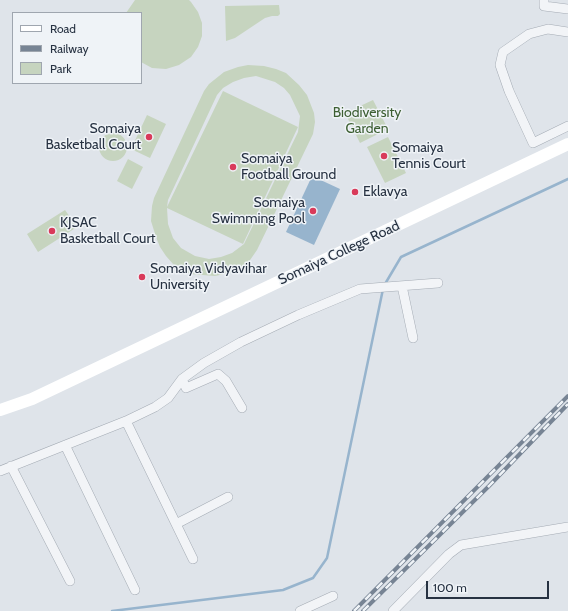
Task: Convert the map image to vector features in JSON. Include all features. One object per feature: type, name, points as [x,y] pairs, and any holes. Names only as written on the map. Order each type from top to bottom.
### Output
[{"type":"street","points":[[544,0],[544,6],[568,9]]},
{"type":"street","points":[[540,157],[509,91],[500,65],[502,52],[529,34],[548,29],[568,32]]},
{"type":"street","points":[[533,143],[568,126]]},
{"type":"street","name":"Somaiya College Road","points":[[0,410],[32,399],[568,144]]},
{"type":"street","points":[[0,471],[126,421],[155,407],[168,398],[182,379],[204,363],[241,342],[298,315],[360,289],[438,283]]},
{"type":"street","points":[[398,286],[413,338]]},
{"type":"street","points":[[182,379],[186,388],[218,374],[226,381],[242,408]]},
{"type":"street","points":[[126,421],[193,559]]},
{"type":"street","points":[[65,445],[135,590]]},
{"type":"street","points":[[11,466],[70,581]]},
{"type":"street","points":[[176,524],[228,497]]},
{"type":"street","points":[[393,611],[449,554],[461,545],[568,527]]},
{"type":"street","points":[[300,611],[333,596]]},
{"type":"green space","points":[[135,0],[189,0],[198,12],[202,23],[202,36],[198,47],[191,57],[179,65],[166,69],[152,68],[142,63],[142,12],[127,12]]},
{"type":"green space","points":[[279,5],[280,14],[278,16],[265,18],[235,38],[226,41],[225,6]]},
{"type":"green space","points":[[248,65],[264,66],[286,73],[307,95],[314,113],[315,122],[313,134],[257,250],[248,263],[234,272],[215,276],[190,274],[173,264],[160,247],[151,221],[152,206],[154,198],[204,91],[209,84],[224,72]],"holes":[[[256,76],[275,82],[284,88],[290,95],[300,116],[298,132],[244,244],[232,253],[221,257],[209,259],[195,256],[181,248],[173,238],[168,224],[167,208],[243,244],[298,127],[223,91],[167,207],[168,200],[217,95],[223,88],[233,82]]]},
{"type":"green space","name":"Biodiversity Garden","points":[[373,100],[388,129],[360,143],[345,113]]},
{"type":"green space","name":"Somaiya Basketball Court","points":[[147,115],[166,124],[150,158],[131,149]]},
{"type":"green space","points":[[113,133],[123,137],[127,147],[123,157],[113,161],[103,157],[99,147],[103,137]]},
{"type":"green space","name":"Somaiya Tennis Court","points":[[388,137],[406,173],[385,183],[367,147]]},
{"type":"green space","points":[[128,159],[143,167],[132,189],[117,181]]},
{"type":"green space","name":"KJSAC Basketball Court","points":[[65,210],[77,227],[38,252],[27,234]]},
{"type":"water","name":"Somaiya Swimming Pool","points":[[312,176],[340,189],[314,245],[286,232]]},
{"type":"waterway","points":[[385,284],[401,257],[568,179]]},
{"type":"waterway","points":[[112,611],[283,590],[313,578],[327,558],[383,289]]},
{"type":"railway","points":[[354,611],[568,396]]},
{"type":"railway","points":[[363,611],[489,486],[568,404]]},
{"type":"place","name":"Somaiya Basketball Court","points":[[149,137]]},
{"type":"place","name":"Somaiya Tennis Court","points":[[384,156]]},
{"type":"place","name":"Somaiya Football Ground","points":[[233,167]]},
{"type":"place","name":"Eklavya","points":[[355,192]]},
{"type":"place","name":"Somaiya Swimming Pool","points":[[313,211]]},
{"type":"place","name":"KJSAC Basketball Court","points":[[52,231]]},
{"type":"place","name":"Somaiya Vidyavihar University","points":[[142,277]]}]
